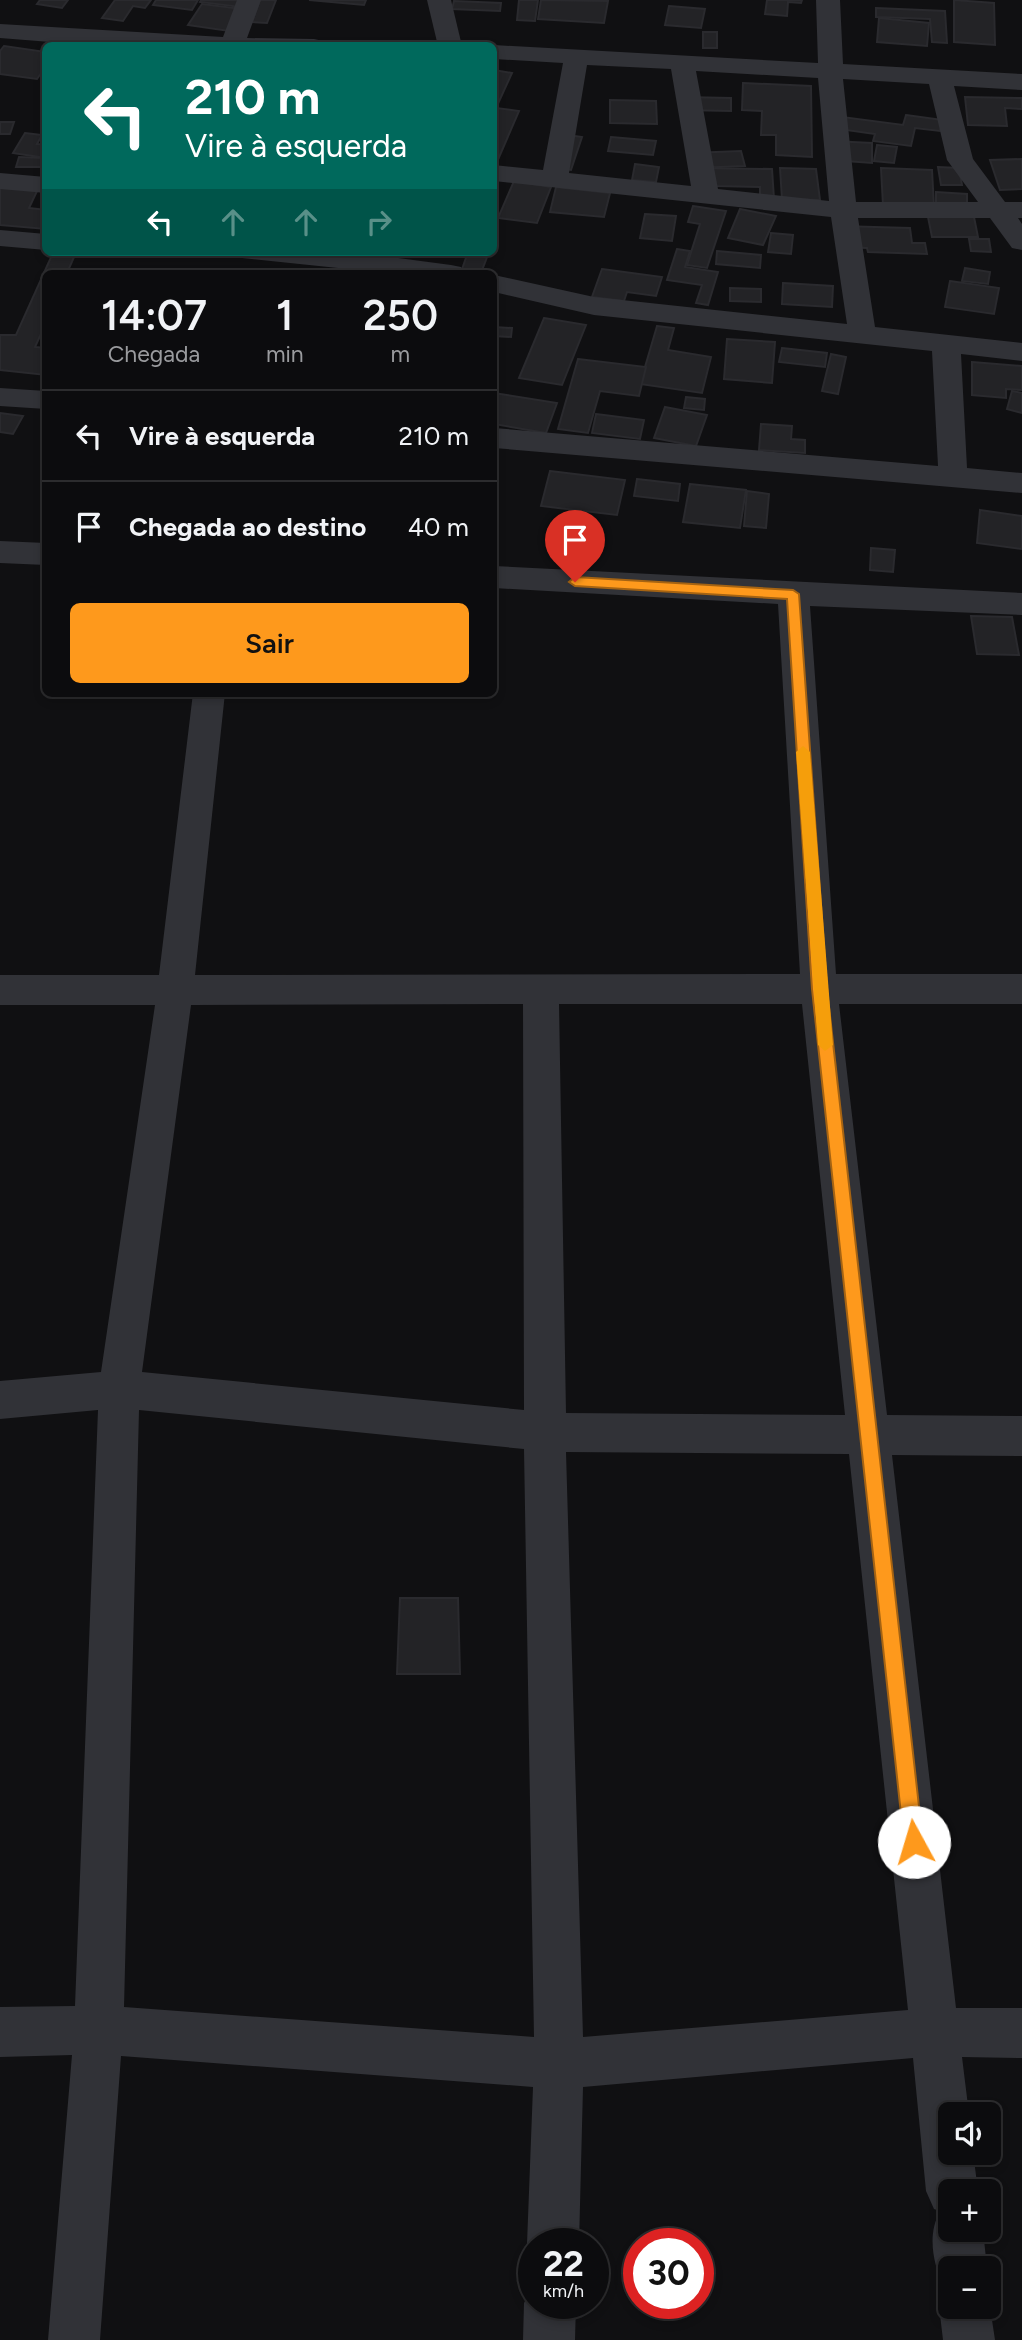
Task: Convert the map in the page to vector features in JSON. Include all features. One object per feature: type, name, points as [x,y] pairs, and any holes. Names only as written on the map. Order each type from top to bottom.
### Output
[{"type":"street","points":[[233,42],[248,0]]},
{"type":"street","points":[[439,0],[449,42]]},
{"type":"street","points":[[828,0],[828,73],[841,210],[863,337]]},
{"type":"street","points":[[0,31],[144,42]]},
{"type":"street","points":[[497,52],[1022,82]]},
{"type":"street","points":[[555,178],[576,58]]},
{"type":"street","points":[[682,64],[706,196]]},
{"type":"street","points":[[939,76],[960,160],[1009,210],[1022,242]]},
{"type":"street","points":[[497,173],[841,210],[1009,210]]},
{"type":"street","points":[[0,181],[42,184]]},
{"type":"street","points":[[0,238],[42,242]]},
{"type":"street","points":[[319,256],[428,270]]},
{"type":"street","points":[[497,285],[594,306],[1022,352]]},
{"type":"street","points":[[946,344],[953,477]]},
{"type":"street","points":[[0,397],[42,400]]},
{"type":"street","points":[[497,438],[1022,483]]},
{"type":"street","points":[[0,552],[42,554]]},
{"type":"street","points":[[497,577],[1022,604]]},
{"type":"street","points":[[793,594],[819,989],[952,2179]]},
{"type":"street","points":[[74,2340],[89,2122],[99,2030],[119,1389],[175,992],[209,697]]},
{"type":"street","points":[[0,990],[175,992],[1022,989]]},
{"type":"street","points":[[541,991],[545,1432],[559,2064],[554,2228]]},
{"type":"street","points":[[0,1400],[119,1389],[545,1432],[1022,1436]]},
{"type":"street","points":[[0,2032],[99,2030],[559,2064],[935,2032],[1022,2034]]},
{"type":"street","points":[[549,2340],[550,2319]]},
{"type":"street","points":[[967,2319],[969,2340]]},
{"type":"building","points":[[40,0],[68,0],[62,8],[37,4]]},
{"type":"building","points":[[115,0],[151,0],[145,8],[133,6],[123,21],[102,18]]},
{"type":"building","points":[[156,0],[198,0],[192,10],[153,5]]},
{"type":"building","points":[[243,0],[240,7],[200,2]]},
{"type":"building","points":[[260,0],[276,0],[267,23],[252,22]]},
{"type":"building","points":[[309,0],[366,0],[364,5]]},
{"type":"building","points":[[519,0],[538,0],[535,21],[517,20]]},
{"type":"building","points":[[541,0],[608,1],[604,23],[538,19]]},
{"type":"building","points":[[767,0],[802,0],[801,3],[788,2],[787,16],[765,14]]},
{"type":"building","points":[[954,0],[994,3],[995,45],[954,42]]},
{"type":"building","points":[[454,1],[501,3],[500,11],[452,9]]},
{"type":"building","points":[[202,4],[242,9],[229,31],[188,25]]},
{"type":"building","points":[[669,6],[705,9],[701,28],[665,25]]},
{"type":"building","points":[[876,8],[945,11],[947,43],[932,42],[930,19],[876,17]]},
{"type":"building","points":[[879,18],[929,23],[927,46],[877,42]]},
{"type":"building","points":[[703,32],[717,32],[717,48],[703,48]]},
{"type":"building","points":[[4,46],[42,51],[42,72],[37,79],[0,74],[0,51]]},
{"type":"building","points":[[497,70],[512,73],[497,106]]},
{"type":"building","points":[[743,83],[811,86],[812,157],[776,155],[776,135],[761,135],[762,111],[742,110]]},
{"type":"building","points":[[683,97],[731,98],[731,111],[683,110]]},
{"type":"building","points":[[965,97],[1022,98],[1022,109],[1005,108],[1007,126],[968,125]]},
{"type":"building","points":[[610,100],[656,101],[657,124],[610,123]]},
{"type":"building","points":[[497,108],[519,111],[497,162]]},
{"type":"building","points":[[906,115],[943,120],[940,131],[915,128],[911,146],[873,141],[875,134],[832,128],[835,116],[903,125]]},
{"type":"building","points":[[0,122],[14,122],[10,134],[0,134]]},
{"type":"building","points":[[25,133],[42,135],[37,144],[42,145],[42,157],[13,153]]},
{"type":"building","points":[[561,134],[582,137],[571,170],[550,167]]},
{"type":"building","points":[[611,137],[656,141],[653,155],[608,151]]},
{"type":"building","points":[[832,141],[872,143],[872,163],[832,160]]},
{"type":"building","points":[[877,145],[897,147],[894,163],[874,161]]},
{"type":"building","points":[[741,151],[745,166],[694,168],[691,153]]},
{"type":"building","points":[[19,157],[42,158],[41,167],[16,167]]},
{"type":"building","points":[[1022,159],[1022,189],[1000,190],[990,160]]},
{"type":"building","points":[[635,164],[659,167],[656,182],[632,180]]},
{"type":"building","points":[[938,167],[959,168],[962,185],[941,185]]},
{"type":"building","points":[[692,168],[772,169],[774,199],[760,199],[760,187],[716,186]]},
{"type":"building","points":[[780,168],[816,169],[820,200],[782,199]]},
{"type":"building","points":[[881,168],[932,170],[934,207],[883,205]]},
{"type":"building","points":[[514,181],[551,187],[537,223],[498,218]]},
{"type":"building","points":[[0,185],[38,189],[29,208],[42,210],[42,229],[0,225]]},
{"type":"building","points":[[556,187],[610,193],[604,217],[550,212]]},
{"type":"building","points":[[936,192],[967,194],[967,206],[936,203]]},
{"type":"building","points":[[693,206],[726,211],[707,268],[687,265],[700,224],[688,222]]},
{"type":"building","points":[[740,209],[776,216],[763,245],[728,238]]},
{"type":"building","points":[[645,214],[676,216],[672,241],[640,238]]},
{"type":"building","points":[[928,217],[974,217],[978,237],[932,237]]},
{"type":"building","points":[[839,226],[910,228],[912,243],[925,243],[927,254],[868,252],[867,248],[841,247]]},
{"type":"building","points":[[771,233],[793,235],[791,254],[768,252]]},
{"type":"building","points":[[969,239],[989,239],[991,252],[971,251]]},
{"type":"building","points":[[677,249],[690,251],[685,267],[718,272],[708,305],[696,303],[702,285],[667,280]]},
{"type":"building","points":[[717,251],[761,255],[760,268],[716,264]]},
{"type":"building","points":[[52,256],[74,257],[68,270],[45,270]]},
{"type":"building","points":[[467,256],[487,256],[482,270],[462,270]]},
{"type":"building","points":[[965,268],[990,272],[988,284],[962,281]]},
{"type":"building","points":[[602,269],[662,277],[656,296],[627,292],[624,301],[592,297]]},
{"type":"building","points":[[42,277],[42,332],[35,347],[42,348],[42,375],[0,370],[0,335],[16,335]]},
{"type":"building","points":[[950,281],[999,288],[994,314],[945,307]]},
{"type":"building","points":[[783,283],[833,286],[832,307],[782,304]]},
{"type":"building","points":[[730,288],[761,289],[761,302],[730,301]]},
{"type":"building","points":[[544,318],[586,325],[562,385],[519,378]]},
{"type":"building","points":[[657,326],[674,328],[668,350],[711,357],[702,393],[640,384]]},
{"type":"building","points":[[497,327],[512,328],[511,337],[497,336]]},
{"type":"building","points":[[727,339],[775,342],[772,383],[724,379]]},
{"type":"building","points":[[782,348],[827,353],[825,367],[779,362]]},
{"type":"building","points":[[831,354],[846,357],[838,394],[822,391]]},
{"type":"building","points":[[578,359],[646,367],[639,396],[600,391],[588,433],[558,429]]},
{"type":"building","points":[[972,362],[1022,366],[1022,390],[1006,389],[1006,398],[972,395]]},
{"type":"building","points":[[1012,391],[1022,393],[1022,413],[1007,409]]},
{"type":"building","points":[[497,393],[557,403],[546,433],[497,425]]},
{"type":"building","points":[[686,397],[705,399],[704,410],[684,408]]},
{"type":"building","points":[[665,407],[707,415],[696,446],[654,438]]},
{"type":"building","points":[[0,413],[23,416],[13,434],[0,432]]},
{"type":"building","points":[[596,414],[644,420],[640,439],[592,433]]},
{"type":"building","points":[[761,424],[792,426],[791,439],[805,440],[805,453],[759,450]]},
{"type":"building","points":[[550,471],[625,480],[617,515],[541,506]]},
{"type":"building","points":[[637,479],[680,484],[678,501],[634,496]]},
{"type":"building","points":[[690,484],[746,490],[740,528],[683,522]]},
{"type":"building","points":[[747,491],[769,494],[766,528],[744,526]]},
{"type":"building","points":[[980,510],[1022,516],[1022,549],[977,543]]},
{"type":"building","points":[[871,548],[895,550],[893,572],[870,570]]},
{"type":"building","points":[[971,616],[1012,617],[1019,655],[977,654]]},
{"type":"building","points":[[400,1598],[458,1598],[460,1674],[397,1674]]},
{"type":"slow traffic","points":[[803,752],[825,1045]]},
{"type":"route","points":[[575,582],[793,594],[819,989],[914,1842]]}]
